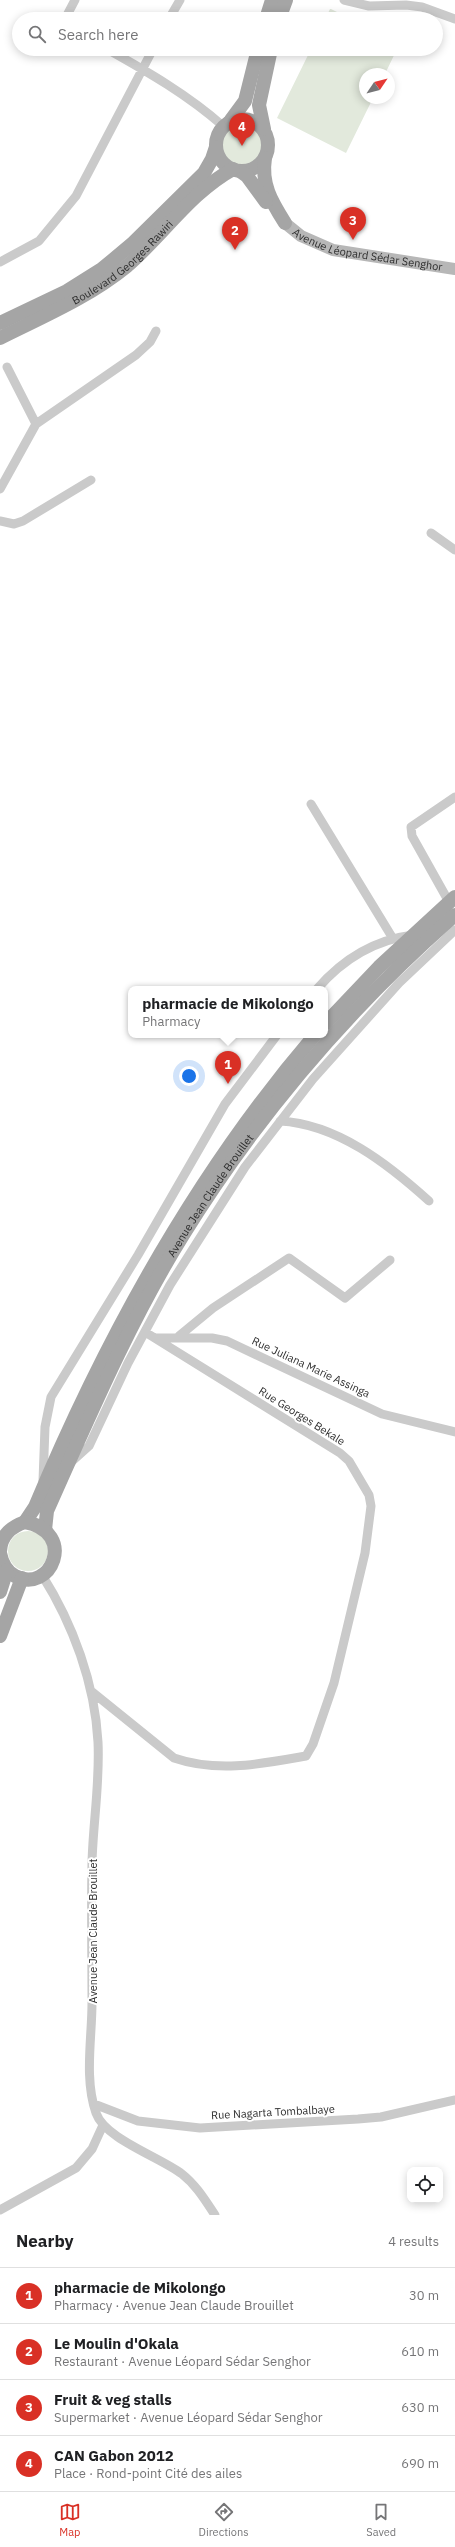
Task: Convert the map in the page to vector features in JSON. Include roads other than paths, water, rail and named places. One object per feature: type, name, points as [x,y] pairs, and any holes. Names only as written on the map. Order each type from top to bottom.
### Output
[{"type":"main road","points":[[268,12],[272,0]]},
{"type":"main road","points":[[282,12],[286,0]]},
{"type":"main road","points":[[256,56],[245,101],[218,132],[216,147],[221,161],[236,170],[254,185],[275,214],[285,223]]},
{"type":"main road","points":[[270,56],[259,105],[268,143],[263,179],[273,206],[285,223]]},
{"type":"main road","points":[[227,123],[249,119],[264,130]]},
{"type":"main road","name":"Boulevard Georges Rawiri","points":[[0,324],[67,291],[116,258],[204,173],[212,159],[216,147]]},
{"type":"main road","points":[[236,170],[254,168],[265,158]]},
{"type":"main road","name":"Boulevard Georges Rawiri","points":[[0,338],[72,303],[107,281],[134,260],[210,184],[236,170]]},
{"type":"main road","points":[[328,1021],[413,935],[452,899]]},
{"type":"main road","name":"Avenue Jean Claude Brouillet","points":[[45,1530],[47,1511],[143,1306],[183,1235],[232,1160],[275,1104],[338,1028],[386,978],[455,914]]},
{"type":"main road","name":"Avenue Jean Claude Brouillet","points":[[25,1522],[43,1488],[108,1350],[154,1261],[240,1130],[313,1038]]},
{"type":"main road","points":[[0,1592],[7,1570],[0,1552],[1,1544],[7,1533],[25,1522],[45,1530],[52,1538],[55,1555],[53,1563],[42,1575],[30,1579],[22,1578],[7,1570]]},
{"type":"main road","points":[[0,1636],[22,1578]]},
{"type":"street","points":[[69,12],[75,0]]},
{"type":"street","points":[[173,12],[180,0]]},
{"type":"street","points":[[344,0],[369,6],[406,5],[422,7],[436,12]]},
{"type":"street","points":[[443,15],[455,19]]},
{"type":"street","points":[[120,56],[142,68],[227,123]]},
{"type":"street","points":[[0,262],[39,241],[76,196],[149,56]]},
{"type":"street","name":"Avenue Léopard Sédar Senghor","points":[[285,223],[301,236],[333,250],[455,269]]},
{"type":"street","points":[[0,489],[36,424],[136,355],[150,342],[156,331]]},
{"type":"street","points":[[7,367],[36,424]]},
{"type":"street","points":[[0,521],[14,524],[23,521],[91,480]]},
{"type":"street","points":[[431,533],[455,550]]},
{"type":"street","points":[[452,899],[412,836],[410,827],[455,797]]},
{"type":"street","points":[[311,804],[392,937]]},
{"type":"street","points":[[67,1466],[89,1446],[145,1332],[201,1234],[245,1167],[280,1121],[399,983],[455,930]]},
{"type":"street","points":[[320,986],[341,965],[392,937],[413,935]]},
{"type":"street","points":[[43,1488],[45,1427],[51,1397],[142,1249],[225,1104],[275,1038]]},
{"type":"street","points":[[280,1121],[315,1126],[341,1138],[391,1168],[429,1201]]},
{"type":"street","points":[[179,1336],[213,1308],[289,1258],[345,1298],[390,1260]]},
{"type":"street","name":"Rue Georges Bekale","points":[[91,1691],[174,1758],[206,1766],[234,1767],[306,1756],[334,1683],[365,1553],[371,1506],[369,1495],[353,1467],[340,1453],[145,1332]]},
{"type":"street","name":"Rue Juliana Marie Assinga","points":[[156,1338],[179,1336],[212,1338],[227,1341],[382,1414],[455,1432]]},
{"type":"street","name":"Avenue Jean Claude Brouillet","points":[[42,1575],[64,1614],[91,1691],[98,1743],[96,1811],[92,1862],[90,2064],[96,2115],[103,2125],[124,2140],[182,2174],[198,2190],[216,2215]]},
{"type":"street","name":"Rue Nagarta Tombalbaye","points":[[94,2104],[138,2121],[200,2128],[294,2124],[381,2117],[455,2100]]},
{"type":"street","points":[[7,2211],[76,2168],[92,2149],[103,2125]]},
{"type":"place","name":"CAN Gabon 2012","points":[[242,146]]},
{"type":"place","name":"Fruit & veg stalls","points":[[353,240]]},
{"type":"place","name":"Le Moulin d'Okala","points":[[235,250]]},
{"type":"place","name":"pharmacie de Mikolongo","points":[[228,1084]]}]
